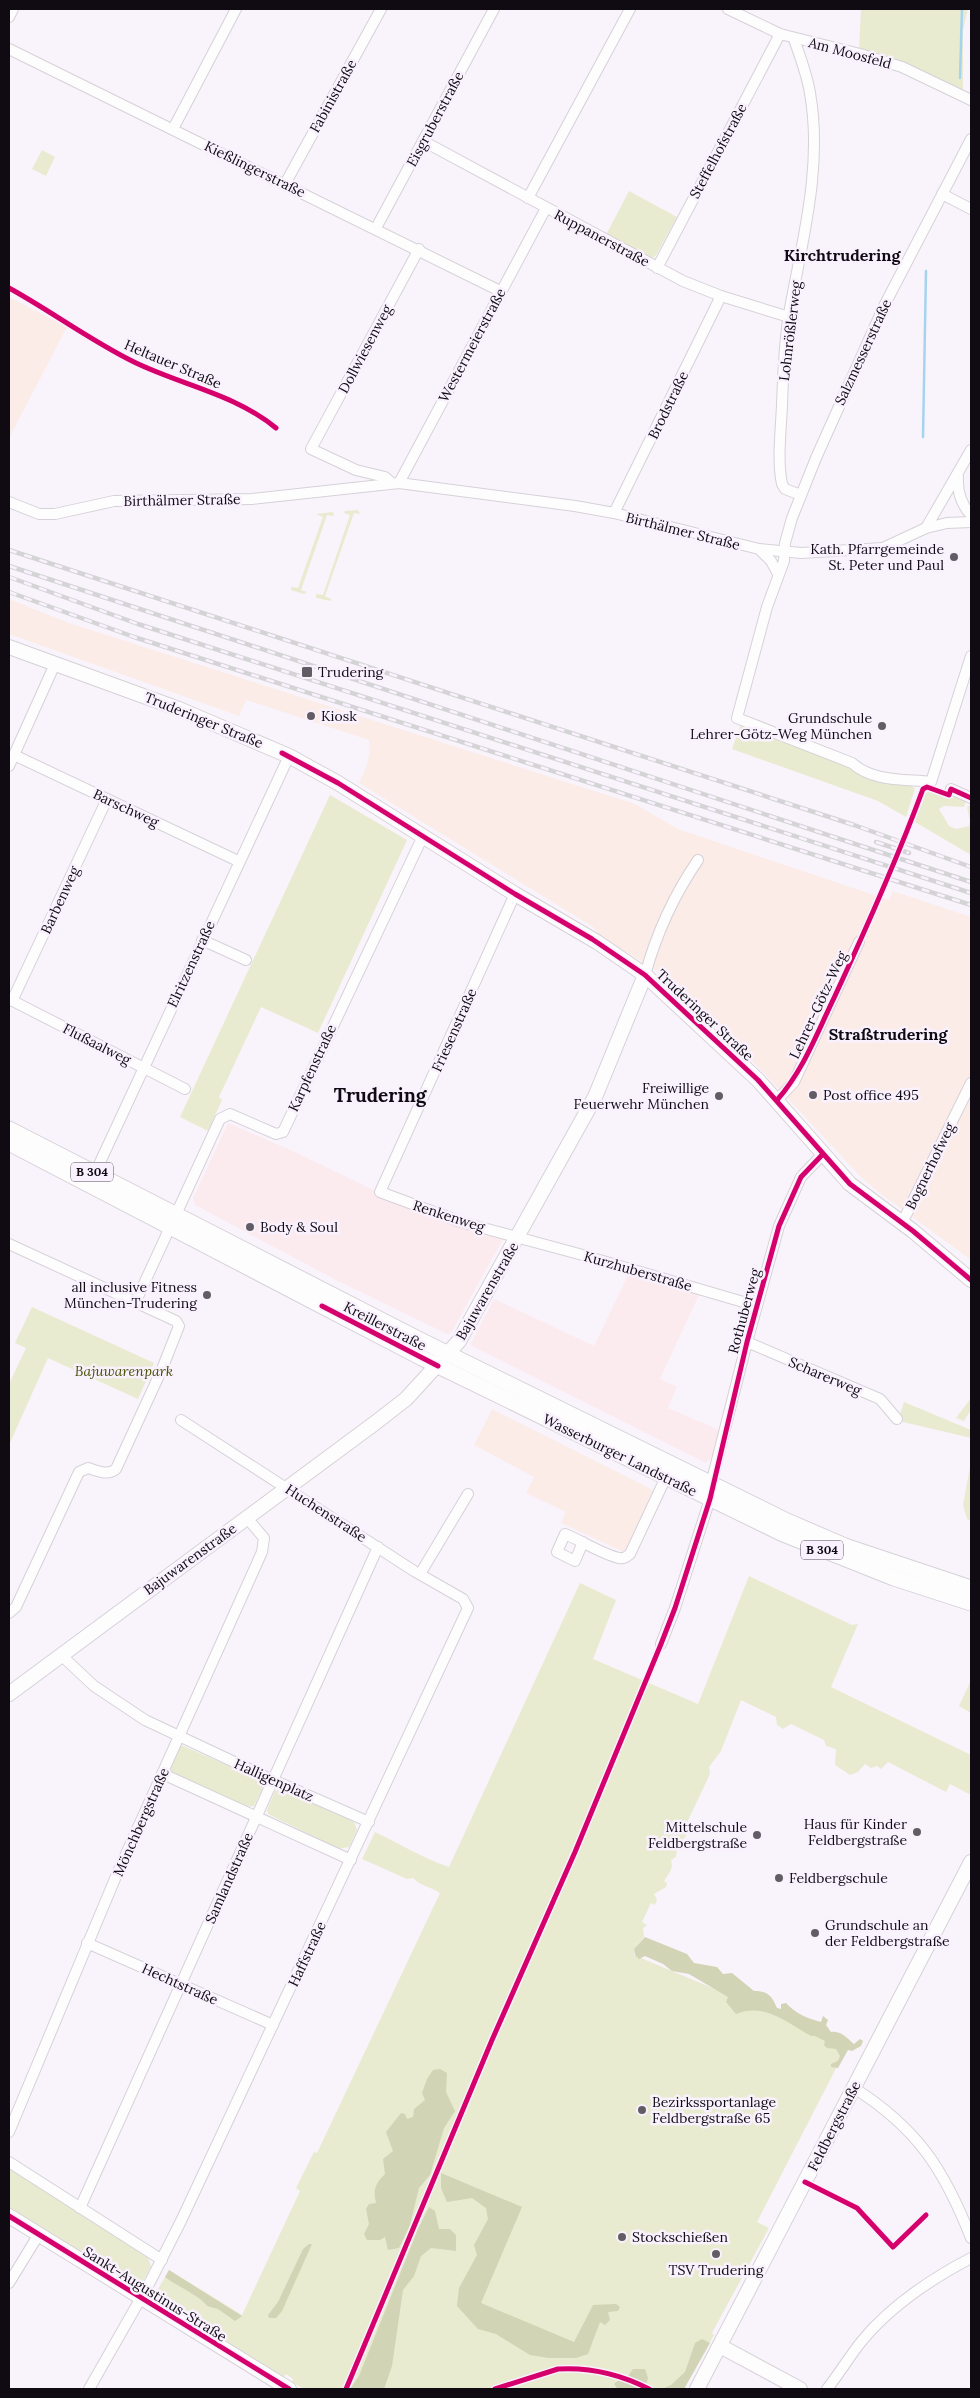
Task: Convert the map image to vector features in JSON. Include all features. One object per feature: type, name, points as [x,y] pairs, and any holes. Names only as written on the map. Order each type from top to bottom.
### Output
[{"type":"main road","name":"Kreillerstraße","points":[[9,1129],[95,1173],[173,1221],[438,1366]]},
{"type":"main road","name":"Kreillerstraße","points":[[9,1143],[448,1354]]},
{"type":"main road","name":"Wasserburger Landstraße","points":[[448,1354],[711,1492],[781,1533],[837,1557],[971,1603]]},
{"type":"main road","name":"Wasserburger Landstraße","points":[[438,1366],[666,1477],[787,1521],[841,1544],[971,1588]]},
{"type":"street","points":[[9,17],[13,9]]},
{"type":"street","points":[[173,129],[236,9]]},
{"type":"street","name":"Fabinistraße","points":[[285,184],[381,9]]},
{"type":"street","name":"Eisgruberstraße","points":[[376,228],[494,9]]},
{"type":"street","points":[[528,198],[630,9]]},
{"type":"street","name":"Am Moosfeld","points":[[728,9],[794,39],[860,54],[902,67],[971,100]]},
{"type":"street","name":"Steffelhofstraße","points":[[657,268],[780,34]]},
{"type":"street","name":"Lohnrößlerweg","points":[[794,39],[810,92],[814,143],[812,186],[805,236],[789,317],[783,380],[781,480],[785,489],[801,496]]},
{"type":"street","name":"Kießlingerstraße","points":[[9,49],[419,249],[500,291]]},
{"type":"street","name":"Salzmesserstraße","points":[[971,139],[852,374],[792,518],[784,561],[778,574],[737,718],[852,762],[859,769],[874,776],[931,782],[971,656]]},
{"type":"street","name":"Ruppanerstraße","points":[[423,142],[688,283],[721,296],[789,317]]},
{"type":"street","points":[[942,194],[971,209]]},
{"type":"street","name":"Westermeierstraße","points":[[395,483],[546,208]]},
{"type":"street","name":"Dollwiesenweg","points":[[311,449],[419,249]]},
{"type":"street","name":"Brodstraße","points":[[614,514],[721,296]]},
{"type":"street","name":"Birthälmer Straße","points":[[311,449],[356,470],[385,477],[395,483]]},
{"type":"street","points":[[926,528],[971,450]]},
{"type":"street","points":[[356,470],[358,486]]},
{"type":"street","points":[[958,473],[958,489],[961,500],[971,515]]},
{"type":"street","name":"Birthälmer Straße","points":[[9,502],[39,514],[55,514],[114,501],[252,499],[395,483],[499,494],[614,514],[759,549],[784,553],[854,551],[883,548],[926,528],[948,523],[971,522]]},
{"type":"street","points":[[759,549],[771,561],[778,574]]},
{"type":"street","name":"Truderinger Straße","points":[[9,647],[179,709],[289,756],[338,783],[514,894],[592,938],[645,975],[777,1100],[822,1155],[860,1193],[902,1223],[971,1280]]},
{"type":"street","points":[[9,766],[55,664]]},
{"type":"street","name":"Barschweg","points":[[14,755],[238,861]]},
{"type":"street","name":"Elritzenstraße","points":[[95,1173],[238,861],[289,756]]},
{"type":"street","points":[[951,790],[971,798]]},
{"type":"street","name":"Barbenweg","points":[[11,1000],[107,799]]},
{"type":"street","name":"Karpfenstraße","points":[[173,1221],[220,1119],[230,1114],[276,1134],[283,1132],[423,836]]},
{"type":"street","name":"Bajuwarenstraße","points":[[9,1694],[406,1399],[459,1341],[595,1097],[678,889],[698,860]]},
{"type":"street","name":"Friesenstraße","points":[[380,1192],[514,894]]},
{"type":"street","points":[[202,940],[246,960]]},
{"type":"street","name":"Lehrer-Götz-Weg","points":[[777,1100],[794,1082],[859,942]]},
{"type":"street","name":"Flußaalweg","points":[[11,1000],[185,1089]]},
{"type":"street","name":"Bognerhofweg","points":[[902,1223],[971,1083]]},
{"type":"street","name":"Rothuberweg","points":[[661,1644],[675,1608],[711,1492],[746,1342],[788,1204],[801,1177],[822,1155]]},
{"type":"street","name":"Renkenweg","points":[[380,1192],[434,1214],[518,1238]]},
{"type":"street","points":[[136,1301],[173,1221]]},
{"type":"street","name":"Kurzhuberstraße","points":[[518,1238],[757,1306]]},
{"type":"street","points":[[9,1244],[176,1321],[179,1330],[116,1469],[112,1473],[88,1468],[78,1472],[16,1607],[9,1613]]},
{"type":"street","name":"Scharerweg","points":[[746,1342],[880,1399],[897,1420]]},
{"type":"street","name":"Huchenstraße","points":[[181,1420],[378,1548],[463,1599],[467,1603],[468,1608]]},
{"type":"street","points":[[583,1542],[618,1558],[625,1558],[630,1554],[666,1477]]},
{"type":"street","points":[[420,1574],[468,1494]]},
{"type":"street","name":"Mönchbergstraße","points":[[9,2132],[87,1943],[262,1552],[264,1538],[247,1518]]},
{"type":"street","name":"Samlandstraße","points":[[80,2208],[378,1548]]},
{"type":"street","name":"Haffstraße","points":[[89,2389],[162,2260],[468,1608]]},
{"type":"street","name":"Halligenplatz","points":[[61,1655],[108,1697],[145,1720],[273,1780],[369,1822]]},
{"type":"street","points":[[163,1774],[351,1860]]},
{"type":"street","name":"Feldbergstraße","points":[[697,2389],[971,1862]]},
{"type":"street","name":"Hechtstraße","points":[[87,1943],[273,2025]]},
{"type":"street","points":[[854,2088],[879,2104],[918,2141],[954,2195],[971,2238]]},
{"type":"street","points":[[9,2162],[162,2260]]},
{"type":"street","name":"Sankt-Augustinus-Straße","points":[[9,2216],[140,2298],[272,2385],[289,2389]]},
{"type":"street","points":[[9,2283],[39,2234]]},
{"type":"street","points":[[828,2389],[862,2341],[889,2314],[942,2273],[971,2258]]},
{"type":"street","points":[[720,2346],[800,2389]]},
{"type":"shaded area","points":[[9,297],[67,327],[9,438]]},
{"type":"shaded area","points":[[9,599],[69,623],[635,804],[678,829],[889,900],[893,891],[971,917],[971,1260],[877,1191],[860,1176],[762,1071],[656,970],[601,937],[593,927],[359,783],[370,752],[369,740],[246,700],[239,716],[9,634]]},
{"type":"shaded area","points":[[228,1123],[295,1152],[429,1217],[503,1239],[451,1333],[447,1334],[336,1280],[195,1205],[193,1198]]},
{"type":"shaded area","points":[[629,1273],[699,1295],[660,1379],[677,1387],[668,1408],[719,1430],[713,1455],[706,1463],[470,1345],[494,1299],[594,1346]]},
{"type":"shaded area","points":[[492,1409],[655,1491],[626,1553],[561,1523],[566,1512],[526,1493],[534,1477],[474,1445]]},
{"type":"green space","points":[[861,9],[968,9],[963,30],[963,91],[859,50]]},
{"type":"green space","points":[[42,150],[55,157],[46,176],[32,169]]},
{"type":"green space","points":[[629,191],[677,217],[653,258],[606,235]]},
{"type":"green space","points":[[358,510],[360,514],[354,513],[325,596],[331,599],[331,601],[316,598],[316,594],[323,595],[350,515],[344,513],[345,511]]},
{"type":"green space","points":[[333,512],[334,516],[327,515],[301,590],[307,592],[304,594],[291,590],[291,587],[298,588],[323,517],[316,514]]},
{"type":"green space","points":[[741,724],[851,766],[850,769],[867,777],[902,782],[915,788],[906,817],[878,801],[732,749]]},
{"type":"green space","points":[[931,791],[948,798],[955,797],[966,801],[964,807],[944,806],[939,809],[949,826],[956,829],[969,826],[970,821],[967,807],[971,804],[971,855],[915,822],[926,793]]},
{"type":"green space","points":[[330,795],[407,840],[318,1033],[261,1007],[219,1097],[222,1100],[208,1131],[180,1117]]},
{"type":"green space","name":"Bajuwarenpark","points":[[32,1307],[154,1363],[138,1399],[48,1358],[9,1445],[9,1384],[26,1348],[15,1343]]},
{"type":"green space","points":[[971,1398],[971,1410],[964,1421],[956,1418]]},
{"type":"green space","points":[[904,1402],[971,1430],[971,1438],[903,1422],[899,1417]]},
{"type":"green space","points":[[971,1461],[971,1521],[967,1519],[963,1505]]},
{"type":"green space","points":[[749,1576],[852,1625],[858,1624],[831,1687],[971,1755],[971,1795],[950,1784],[946,1792],[888,1762],[881,1769],[877,1766],[871,1768],[865,1764],[858,1772],[850,1775],[835,1765],[836,1749],[826,1746],[824,1740],[791,1724],[783,1729],[777,1725],[776,1717],[741,1700],[721,1751],[709,1767],[710,1774],[684,1829],[686,1836],[675,1849],[677,1850],[676,1857],[671,1860],[671,1869],[664,1881],[667,1883],[666,1887],[654,1894],[657,1899],[655,1905],[651,1903],[642,1922],[647,1925],[643,1928],[644,1937],[634,1949],[634,1955],[717,1990],[739,1993],[847,2047],[757,2222],[769,2228],[684,2389],[303,2389],[292,2382],[293,2379],[286,2374],[284,2377],[154,2296],[169,2270],[242,2315],[300,2191],[296,2188],[314,2152],[317,2153],[440,1893],[413,1878],[407,1879],[362,1859],[375,1832],[449,1867],[580,1583],[616,1600],[593,1659],[698,1704]]},
{"type":"green space","points":[[971,1680],[971,1713],[959,1706]]},
{"type":"green space","points":[[181,1745],[259,1779],[262,1784],[262,1790],[254,1806],[244,1807],[169,1772]]},
{"type":"green space","points":[[281,1789],[354,1822],[357,1830],[349,1847],[339,1849],[268,1814],[267,1810],[275,1791]]},
{"type":"green space","points":[[645,1937],[687,1954],[694,1963],[717,1967],[723,1974],[732,1973],[754,1991],[769,1995],[777,2008],[781,2009],[781,2004],[786,2003],[798,2013],[811,2019],[821,2022],[823,2016],[828,2020],[826,2025],[831,2032],[840,2033],[854,2044],[860,2039],[863,2041],[861,2046],[852,2051],[848,2050],[838,2068],[831,2067],[831,2064],[838,2061],[840,2056],[836,2049],[827,2048],[824,2045],[825,2041],[811,2036],[766,2012],[746,2011],[736,2014],[726,2002],[728,1997],[689,1974],[672,1971],[663,1964],[645,1956],[639,1959],[635,1955],[634,1949]]},
{"type":"green space","points":[[440,2069],[447,2073],[446,2092],[455,2111],[444,2128],[430,2175],[419,2188],[410,2225],[399,2248],[388,2250],[385,2237],[380,2240],[367,2240],[364,2234],[369,2224],[366,2209],[369,2204],[376,2203],[376,2187],[385,2174],[383,2159],[393,2151],[386,2132],[401,2113],[405,2114],[407,2119],[413,2117],[414,2109],[425,2100],[422,2093],[427,2079],[433,2070]]},
{"type":"green space","points":[[9,2168],[148,2258],[151,2266],[140,2287],[131,2286],[9,2211]]},
{"type":"green space","points":[[441,2173],[522,2207],[481,2303],[574,2342],[593,2305],[616,2304],[620,2307],[618,2311],[608,2312],[610,2320],[605,2325],[600,2322],[588,2354],[576,2358],[549,2358],[530,2355],[496,2334],[478,2329],[457,2306],[459,2288],[477,2255],[474,2245],[488,2219],[486,2208],[472,2198],[447,2202],[441,2188]]},
{"type":"green space","points":[[429,2207],[435,2211],[439,2229],[450,2229],[456,2235],[456,2251],[431,2248],[421,2256],[414,2276],[403,2290],[392,2366],[384,2389],[350,2389],[359,2376],[418,2229]]},
{"type":"green space","points":[[312,2244],[282,2311],[276,2318],[269,2318],[268,2315],[278,2302],[303,2249]]},
{"type":"green space","points":[[169,2270],[242,2316],[235,2321],[218,2309],[207,2306],[200,2299],[165,2277]]},
{"type":"green space","points":[[702,2339],[710,2343],[684,2389],[662,2389],[671,2385],[685,2372],[695,2343]]},
{"type":"green space","points":[[633,2369],[645,2369],[648,2378],[645,2389],[617,2388],[614,2384],[620,2379],[626,2379]]},
{"type":"waterway","points":[[960,78],[962,9]]},
{"type":"waterway","points":[[923,437],[926,271]]},
{"type":"railway","points":[[9,550],[854,825],[971,867]]},
{"type":"railway","points":[[9,566],[971,882]]},
{"type":"railway","points":[[9,577],[138,624],[971,893]]},
{"type":"railway","points":[[9,592],[134,637],[971,905]]},
{"type":"railway","points":[[876,842],[909,853]]},
{"type":"cycle path","name":"Heltauer Straße","points":[[9,288],[118,354],[152,370],[225,398],[260,416],[276,428]]},
{"type":"cycle path","points":[[282,753],[338,783],[515,894],[592,939],[645,975],[758,1080],[850,1184],[913,1231],[971,1280]]},
{"type":"cycle path","points":[[777,1100],[802,1064],[815,1038],[881,894],[923,789],[927,787],[949,795],[951,789],[971,798]]},
{"type":"cycle path","points":[[346,2389],[492,2040],[575,1852],[675,1608],[710,1499],[747,1342],[779,1226],[801,1177],[822,1155]]},
{"type":"cycle path","points":[[322,1306],[438,1366]]},
{"type":"cycle path","points":[[805,2182],[857,2208],[893,2247],[926,2215]]},
{"type":"cycle path","points":[[9,2216],[289,2389]]},
{"type":"cycle path","points":[[495,2389],[558,2369],[594,2370],[627,2379],[649,2389]]},
{"type":"place","name":"Kath. Pfarrgemeinde St. Peter und Paul","points":[[954,557]]},
{"type":"place","name":"Trudering","points":[[307,672]]},
{"type":"place","name":"Kiosk","points":[[311,716]]},
{"type":"place","name":"Grundschule Lehrer-Götz-Weg München","points":[[882,726]]},
{"type":"place","name":"Post office 495","points":[[813,1095]]},
{"type":"place","name":"Freiwillige Feuerwehr München","points":[[719,1096]]},
{"type":"place","name":"Body & Soul","points":[[250,1227]]},
{"type":"place","name":"all inclusive Fitness München-Trudering","points":[[207,1295]]},
{"type":"place","name":"Haus für Kinder Feldbergstraße","points":[[917,1832]]},
{"type":"place","name":"Mittelschule Feldbergstraße","points":[[757,1835]]},
{"type":"place","name":"Feldbergschule","points":[[779,1878]]},
{"type":"place","name":"Grundschule an der Feldbergstraße","points":[[815,1933]]},
{"type":"place","name":"Bezirkssportanlage Feldbergstraße 65","points":[[642,2110]]},
{"type":"place","name":"Stockschießen","points":[[622,2237]]},
{"type":"place","name":"TSV Trudering","points":[[716,2254]]},
{"type":"district","name":"Kirchtrudering","points":[[842,255]]},
{"type":"district","name":"Straßtrudering","points":[[888,1034]]},
{"type":"district","name":"Trudering","points":[[380,1095]]}]
